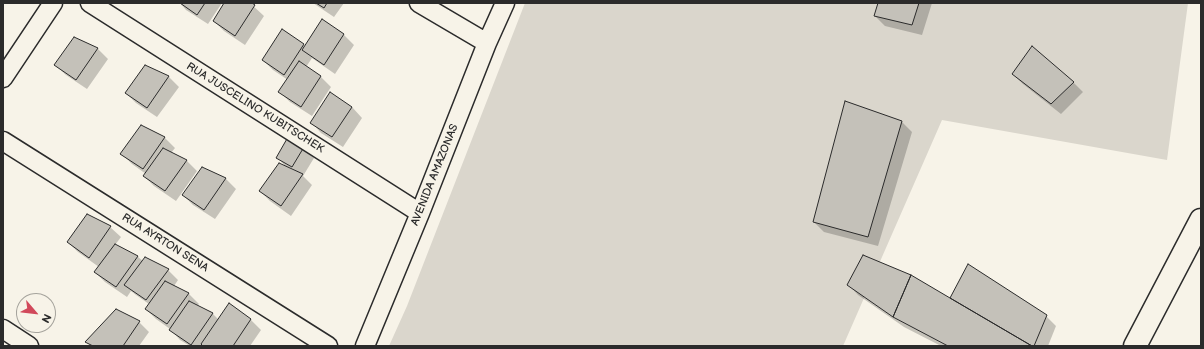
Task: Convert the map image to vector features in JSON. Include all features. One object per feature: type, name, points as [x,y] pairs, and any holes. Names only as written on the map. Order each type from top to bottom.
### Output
[{"type":"main road","points":[[1135,346],[1201,220]]},
{"type":"street","points":[[3,78],[53,3]]},
{"type":"street","name":"RUA JUSCELINO KUBITSCHEK","points":[[90,3],[420,213]]},
{"type":"street","points":[[419,3],[487,44]]},
{"type":"street","name":"AVENIDA AMAZONAS","points":[[365,346],[505,3]]},
{"type":"street","name":"RUA AYRTON SENA","points":[[3,141],[328,346]]},
{"type":"street","points":[[3,329],[29,346]]},
{"type":"shaded area","points":[[525,3],[1188,3],[1167,160],[942,120],[843,346],[389,346],[407,306]]},
{"type":"building","points":[[180,3],[205,3],[197,15]]},
{"type":"building","points":[[224,3],[252,3],[255,5],[235,36],[213,21]]},
{"type":"building","points":[[316,3],[327,3],[324,8]]},
{"type":"building","points":[[878,3],[919,3],[912,25],[874,16]]},
{"type":"building","points":[[322,19],[344,34],[324,65],[302,50]]},
{"type":"building","points":[[282,29],[304,44],[284,75],[262,60]]},
{"type":"building","points":[[74,37],[98,48],[76,80],[54,65]]},
{"type":"building","points":[[1032,46],[1074,82],[1051,104],[1012,74]]},
{"type":"building","points":[[299,61],[321,76],[301,107],[278,92]]},
{"type":"building","points":[[145,65],[169,76],[147,108],[125,93]]},
{"type":"building","points":[[330,92],[352,107],[332,137],[310,123]]},
{"type":"building","points":[[845,101],[902,121],[868,237],[813,222]]},
{"type":"building","points":[[141,125],[165,137],[143,169],[120,154]]},
{"type":"building","points":[[288,137],[304,147],[292,167],[276,158]]},
{"type":"building","points":[[163,148],[187,160],[165,191],[143,176]]},
{"type":"building","points":[[279,163],[303,174],[281,206],[259,191]]},
{"type":"building","points":[[202,167],[226,178],[204,210],[182,195]]},
{"type":"building","points":[[87,214],[111,226],[89,258],[67,242]]},
{"type":"building","points":[[115,244],[138,256],[116,287],[94,272]]},
{"type":"building","points":[[863,255],[911,275],[893,317],[847,285]]},
{"type":"building","points":[[145,257],[169,269],[146,300],[124,285]]},
{"type":"building","points":[[968,264],[1047,315],[1034,346],[950,298]]},
{"type":"building","points":[[911,275],[1032,346],[948,346],[893,317]]},
{"type":"building","points":[[165,281],[189,293],[167,324],[145,309]]},
{"type":"building","points":[[189,301],[213,313],[191,345],[169,330]]},
{"type":"building","points":[[229,303],[251,319],[233,346],[203,346],[201,344]]},
{"type":"building","points":[[116,309],[140,321],[123,346],[93,346],[85,342]]}]
